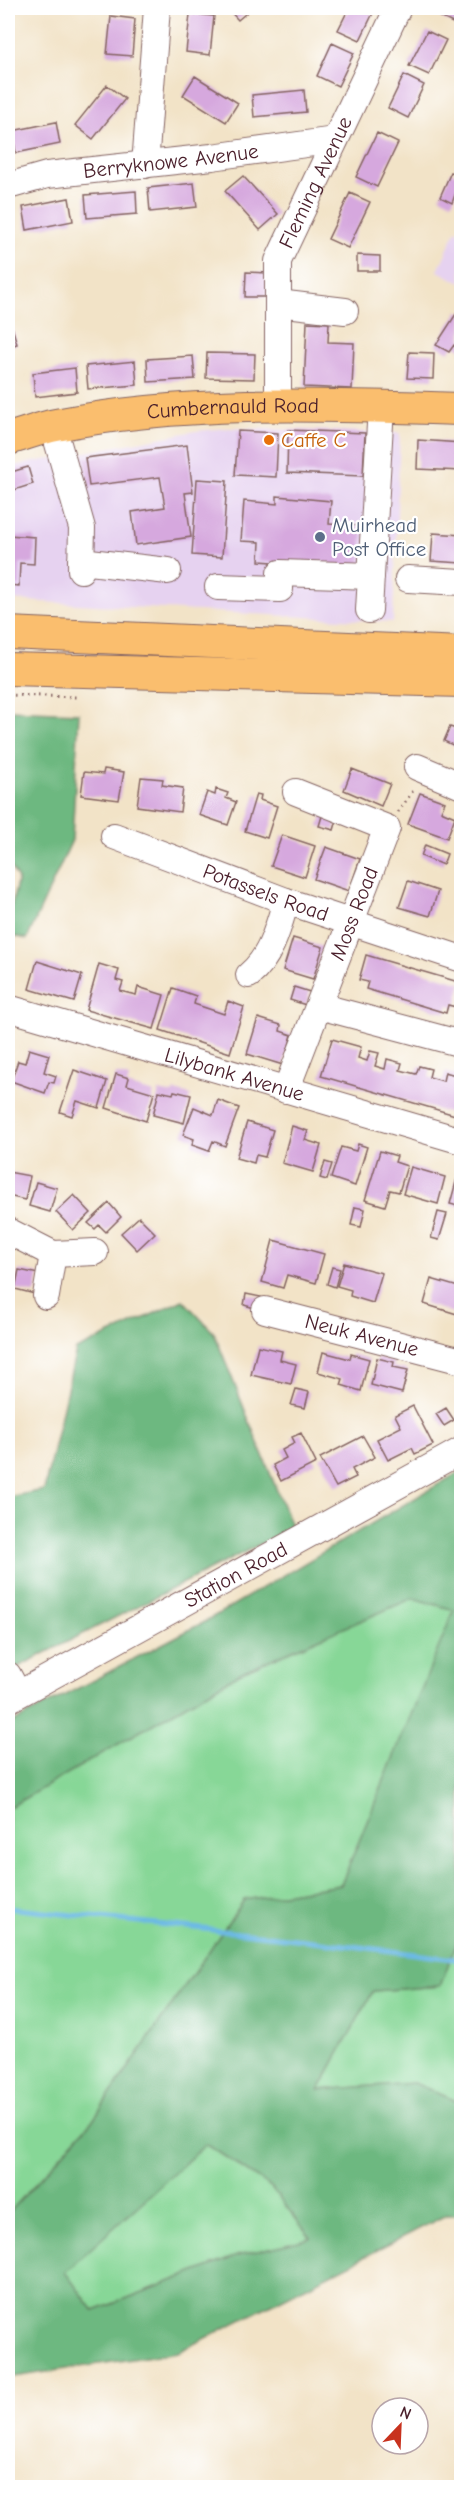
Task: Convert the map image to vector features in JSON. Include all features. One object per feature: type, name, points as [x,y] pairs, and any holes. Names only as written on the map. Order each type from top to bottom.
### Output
[{"type":"main road","name":"Cumbernauld Road","points":[[8,439],[54,426],[127,413],[278,404],[462,409]]},
{"type":"main road","points":[[8,633],[462,652]]},
{"type":"main road","points":[[8,669],[462,681]]},
{"type":"street","points":[[145,165],[157,8]]},
{"type":"street","name":"Fleming Avenue","points":[[278,404],[278,261],[398,8]]},
{"type":"street","name":"Berryknowe Avenue","points":[[8,186],[47,175],[145,165],[335,140]]},
{"type":"street","points":[[278,303],[345,311]]},
{"type":"street","points":[[369,610],[381,407]]},
{"type":"street","points":[[54,426],[82,528],[81,565],[168,571]]},
{"type":"street","points":[[218,587],[280,589],[280,573],[371,576]]},
{"type":"street","points":[[408,579],[462,582]]},
{"type":"street","points":[[422,769],[462,786]]},
{"type":"street","points":[[296,792],[387,828]]},
{"type":"street","name":"Moss Road","points":[[286,1090],[387,828]]},
{"type":"street","name":"Potassels Road","points":[[114,836],[172,860],[286,901],[462,958]]},
{"type":"street","points":[[249,975],[267,956],[286,901]]},
{"type":"street","points":[[319,1005],[462,1044]]},
{"type":"street","name":"Lilybank Avenue","points":[[8,1008],[462,1141]]},
{"type":"street","points":[[8,1231],[53,1254],[95,1252]]},
{"type":"street","points":[[46,1296],[53,1254]]},
{"type":"street","name":"Neuk Avenue","points":[[265,1310],[462,1361]]},
{"type":"street","name":"Station Road","points":[[11,1690],[462,1450]]},
{"type":"path","points":[[387,828],[422,769]]},
{"type":"shaded area","points":[[456,230],[461,233],[461,283],[438,271]]},
{"type":"shaded area","points":[[228,428],[400,433],[393,622],[8,600],[8,467],[196,431]]},
{"type":"green space","points":[[8,710],[79,713],[72,840],[27,939],[8,935],[8,920],[18,879],[8,862]]},
{"type":"green space","points":[[183,1300],[214,1333],[292,1528],[8,1672],[8,1497],[44,1490],[76,1350]]},
{"type":"green space","points":[[461,1471],[461,1931],[440,1986],[373,1991],[319,2090],[414,2083],[461,2103],[461,2215],[446,2215],[178,2352],[8,2378],[8,2214],[92,2121],[244,1900],[341,1885],[454,1610],[413,1598],[244,1671],[8,1808],[8,1725],[206,1621]],"holes":[[[206,2144],[271,2187],[311,2238],[237,2256],[94,2311],[65,2272]]]},
{"type":"green space","points":[[413,1598],[455,1610],[341,1885],[244,1900],[92,2121],[8,2214],[8,1808],[244,1671]]},
{"type":"green space","points":[[461,1931],[461,2103],[414,2083],[319,2090],[373,1991],[440,1986]]},
{"type":"green space","points":[[206,2144],[271,2187],[312,2238],[237,2256],[94,2311],[64,2272]]},
{"type":"building","points":[[227,8],[252,8],[238,20]]},
{"type":"building","points":[[349,8],[375,9],[360,40],[338,30]]},
{"type":"building","points":[[444,8],[462,8],[461,27],[440,17]]},
{"type":"building","points":[[190,14],[214,16],[210,55],[186,52]]},
{"type":"building","points":[[111,16],[135,19],[132,56],[107,54]]},
{"type":"building","points":[[427,31],[446,40],[429,75],[409,66]]},
{"type":"building","points":[[332,43],[354,53],[338,86],[317,76]]},
{"type":"building","points":[[404,75],[424,85],[408,118],[388,108]]},
{"type":"building","points":[[195,76],[238,103],[226,122],[183,95]]},
{"type":"building","points":[[107,85],[125,99],[93,139],[75,125]]},
{"type":"building","points":[[304,90],[306,112],[254,117],[252,95]]},
{"type":"building","points":[[56,122],[60,144],[16,153],[12,131]]},
{"type":"building","points":[[377,133],[398,143],[377,187],[356,177]]},
{"type":"building","points":[[451,172],[462,176],[452,203],[440,197]]},
{"type":"building","points":[[243,176],[278,214],[260,230],[225,191]]},
{"type":"building","points":[[194,183],[197,207],[150,212],[148,188]]},
{"type":"building","points":[[136,191],[137,214],[87,218],[85,195]]},
{"type":"building","points":[[350,193],[370,202],[348,248],[328,239]]},
{"type":"building","points":[[69,198],[73,221],[27,230],[23,207]]},
{"type":"building","points":[[357,255],[380,256],[380,271],[357,271]]},
{"type":"building","points":[[246,272],[268,273],[267,297],[245,297]]},
{"type":"building","points":[[458,311],[462,313],[462,350],[454,345],[449,352],[436,345]]},
{"type":"building","points":[[8,313],[17,344],[8,347]]},
{"type":"building","points":[[307,322],[329,323],[328,342],[354,343],[352,389],[304,387]]},
{"type":"building","points":[[409,352],[434,353],[433,379],[407,378]]},
{"type":"building","points":[[207,353],[255,354],[254,379],[206,378]]},
{"type":"building","points":[[193,356],[195,379],[148,382],[147,359]]},
{"type":"building","points":[[135,361],[137,385],[88,389],[86,366]]},
{"type":"building","points":[[75,368],[77,392],[35,397],[33,373]]},
{"type":"building","points":[[288,430],[365,433],[363,476],[287,473]]},
{"type":"building","points":[[238,431],[278,433],[276,477],[235,475]]},
{"type":"building","points":[[418,440],[462,443],[462,471],[417,469]]},
{"type":"building","points":[[187,445],[193,492],[185,493],[191,537],[136,545],[132,512],[165,507],[160,477],[89,486],[85,458]]},
{"type":"building","points":[[28,467],[33,484],[8,492],[8,473]]},
{"type":"building","points":[[197,479],[227,481],[222,557],[192,555]]},
{"type":"building","points":[[277,496],[331,501],[329,524],[363,526],[360,568],[259,561],[260,542],[241,541],[244,501],[277,504]]},
{"type":"building","points":[[433,533],[462,535],[462,563],[431,561]]},
{"type":"building","points":[[8,535],[35,537],[34,564],[20,563],[19,586],[8,585]]},
{"type":"building","points":[[450,727],[462,731],[462,757],[456,755],[459,748],[444,741]]},
{"type":"building","points":[[104,769],[124,772],[119,800],[81,795],[84,772],[103,774]]},
{"type":"building","points":[[352,769],[390,784],[381,806],[344,790]]},
{"type":"building","points":[[141,777],[163,779],[162,785],[183,788],[180,812],[137,806]]},
{"type":"building","points":[[216,789],[228,793],[226,798],[236,802],[228,825],[199,815],[207,792],[215,795]]},
{"type":"building","points":[[420,793],[445,802],[441,811],[455,817],[447,838],[408,824]]},
{"type":"building","points":[[256,794],[261,795],[260,800],[277,806],[267,838],[245,831]]},
{"type":"building","points":[[322,816],[337,820],[334,830],[319,826]]},
{"type":"building","points":[[282,835],[315,846],[305,877],[271,866]]},
{"type":"building","points":[[425,845],[447,854],[443,865],[421,856]]},
{"type":"building","points":[[326,847],[360,859],[349,891],[314,879]]},
{"type":"building","points":[[408,881],[438,891],[430,916],[399,907]]},
{"type":"building","points":[[293,938],[323,947],[313,979],[283,970]]},
{"type":"building","points":[[366,955],[462,983],[456,1007],[448,1005],[446,1013],[366,989],[368,982],[359,980]]},
{"type":"building","points":[[37,961],[82,975],[74,1002],[29,989]]},
{"type":"building","points":[[99,964],[119,970],[116,980],[123,982],[120,991],[136,995],[138,987],[164,995],[154,1029],[86,1010]]},
{"type":"building","points":[[294,987],[310,992],[306,1005],[290,1000]]},
{"type":"building","points":[[173,988],[196,996],[194,1004],[224,1014],[228,1001],[244,1007],[230,1053],[160,1030]]},
{"type":"building","points":[[258,1018],[281,1025],[280,1031],[292,1035],[283,1065],[247,1054]]},
{"type":"building","points":[[332,1039],[361,1047],[358,1058],[367,1061],[370,1051],[379,1053],[375,1066],[385,1069],[387,1059],[402,1063],[400,1070],[416,1074],[419,1066],[431,1069],[429,1077],[443,1081],[445,1072],[462,1077],[462,1117],[321,1076]]},
{"type":"building","points":[[29,1049],[49,1055],[44,1072],[56,1076],[54,1083],[49,1082],[45,1093],[11,1081],[18,1061],[25,1063]]},
{"type":"building","points":[[74,1070],[107,1081],[99,1108],[77,1101],[72,1116],[60,1112]]},
{"type":"building","points":[[116,1074],[129,1078],[127,1085],[154,1093],[146,1121],[106,1108]]},
{"type":"building","points":[[159,1091],[173,1094],[174,1091],[191,1095],[184,1123],[153,1115]]},
{"type":"building","points":[[218,1100],[239,1108],[225,1146],[213,1141],[209,1151],[192,1145],[194,1139],[183,1135],[194,1107],[213,1115]]},
{"type":"building","points":[[247,1122],[273,1130],[265,1157],[256,1155],[254,1163],[236,1158]]},
{"type":"building","points":[[292,1126],[308,1131],[305,1140],[321,1145],[313,1172],[282,1163]]},
{"type":"building","points":[[358,1144],[367,1147],[355,1186],[331,1178],[341,1147],[356,1151]]},
{"type":"building","points":[[380,1151],[397,1156],[395,1162],[407,1166],[399,1192],[390,1190],[385,1206],[365,1200]]},
{"type":"building","points":[[325,1162],[332,1164],[327,1180],[320,1178]]},
{"type":"building","points":[[411,1167],[445,1177],[438,1204],[403,1194]]},
{"type":"building","points":[[8,1172],[30,1176],[25,1200],[8,1196]]},
{"type":"building","points":[[457,1178],[462,1179],[462,1207],[450,1204]]},
{"type":"building","points":[[36,1182],[57,1188],[50,1212],[29,1206]]},
{"type":"building","points":[[74,1195],[91,1213],[73,1230],[56,1212]]},
{"type":"building","points":[[109,1203],[121,1217],[106,1232],[99,1225],[95,1229],[88,1223]]},
{"type":"building","points":[[355,1207],[365,1209],[361,1227],[351,1225]]},
{"type":"building","points":[[438,1212],[447,1214],[439,1240],[431,1238]]},
{"type":"building","points":[[139,1217],[155,1233],[137,1250],[121,1233]]},
{"type":"building","points":[[273,1240],[324,1254],[316,1283],[287,1275],[283,1288],[262,1282]]},
{"type":"building","points":[[344,1263],[382,1273],[373,1303],[350,1296],[351,1290],[337,1286]]},
{"type":"building","points":[[8,1267],[14,1268],[10,1289],[8,1288]]},
{"type":"building","points":[[332,1267],[340,1269],[335,1287],[327,1284]]},
{"type":"building","points":[[19,1270],[39,1274],[35,1294],[15,1289]]},
{"type":"building","points":[[431,1279],[462,1288],[462,1299],[457,1314],[424,1304]]},
{"type":"building","points":[[246,1294],[261,1297],[258,1309],[244,1305]]},
{"type":"building","points":[[258,1346],[282,1351],[280,1360],[296,1364],[291,1384],[251,1375]]},
{"type":"building","points":[[323,1352],[350,1359],[351,1354],[369,1359],[361,1391],[341,1385],[343,1379],[318,1372]]},
{"type":"building","points":[[377,1358],[394,1362],[393,1367],[408,1370],[402,1393],[371,1385]]},
{"type":"building","points":[[296,1389],[309,1392],[305,1408],[291,1405]]},
{"type":"building","points":[[413,1406],[433,1445],[415,1454],[412,1448],[388,1460],[377,1439],[401,1427],[395,1415]]},
{"type":"building","points":[[446,1408],[454,1420],[444,1426],[436,1414]]},
{"type":"building","points":[[301,1433],[316,1463],[281,1481],[273,1465],[286,1458],[282,1450],[295,1443],[292,1437]]},
{"type":"building","points":[[363,1436],[375,1457],[352,1469],[356,1477],[336,1487],[320,1458]]},
{"type":"waterway","points":[[8,1908],[305,1940],[462,1960]]},
{"type":"place","name":"Caffe C","points":[[269,440]]},
{"type":"place","name":"Muirhead Post Office","points":[[320,537]]}]
